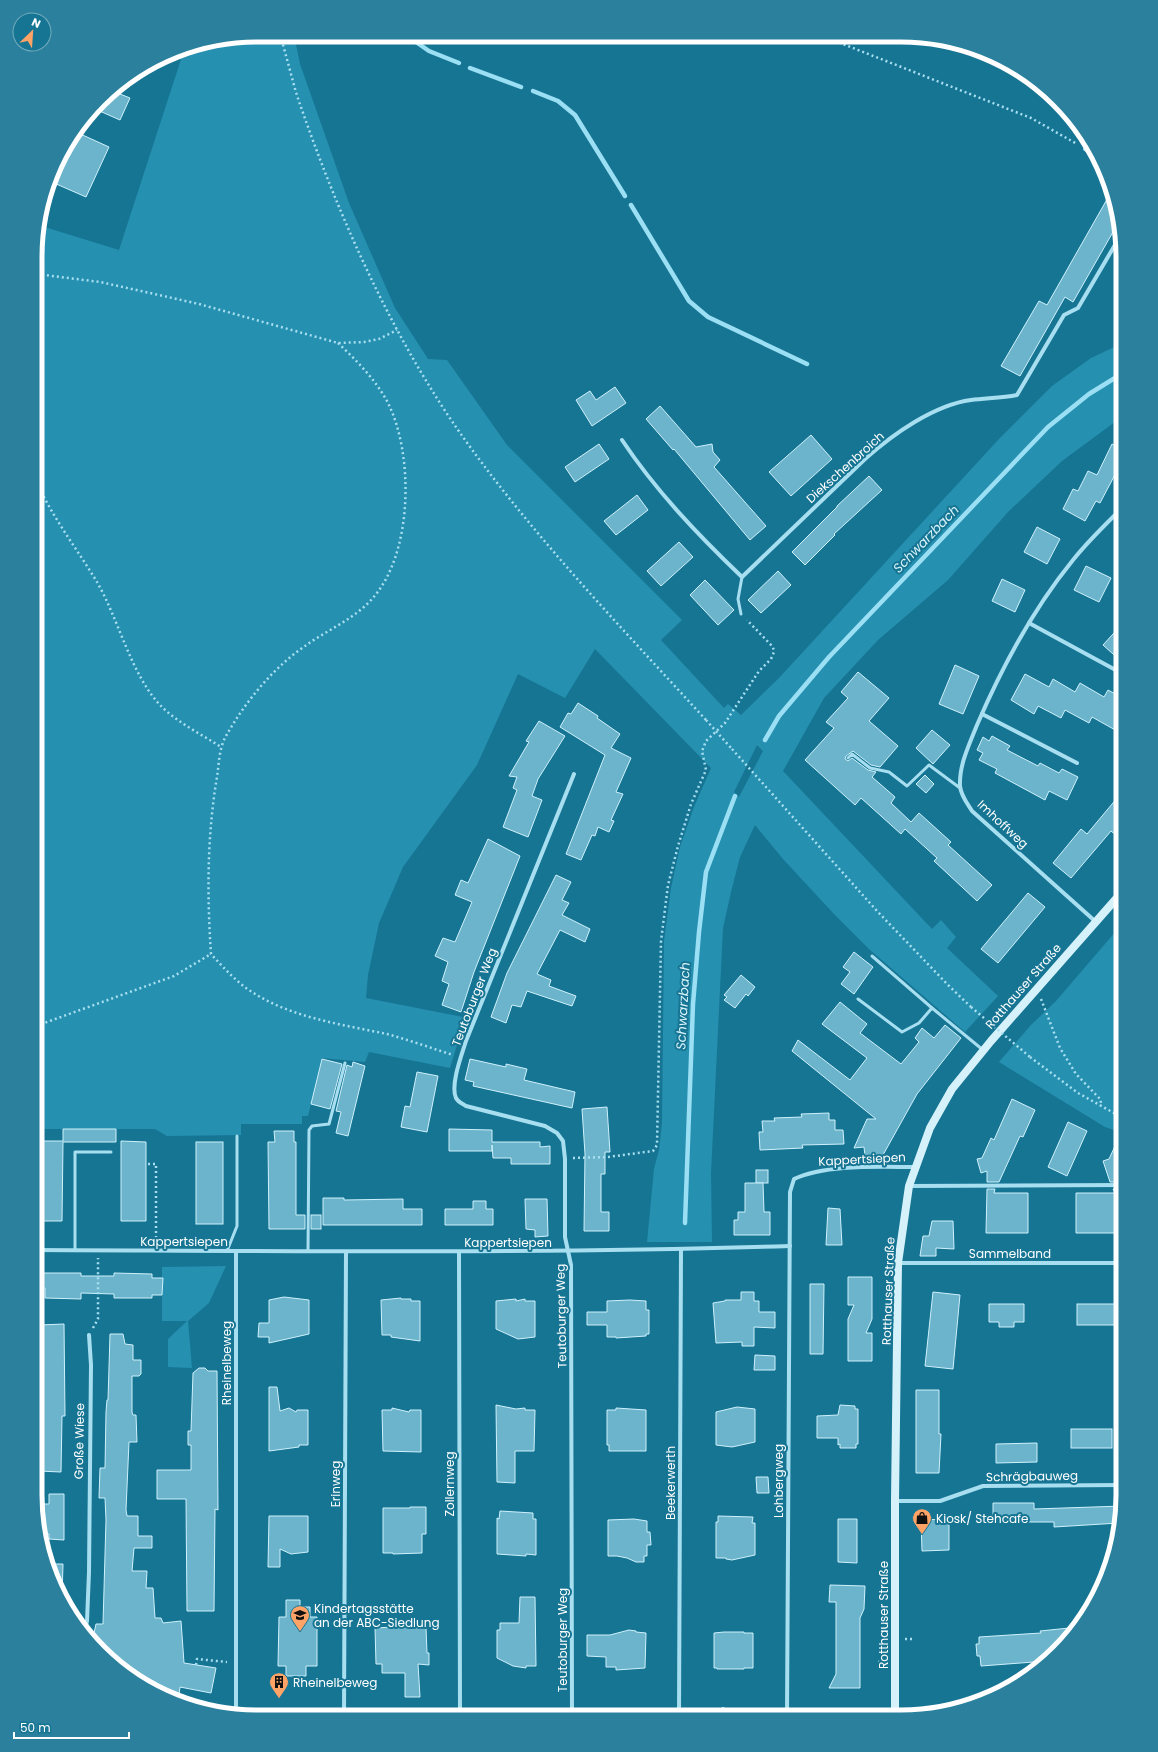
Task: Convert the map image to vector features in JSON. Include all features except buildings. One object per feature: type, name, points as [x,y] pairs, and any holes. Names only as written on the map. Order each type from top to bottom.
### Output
[{"type":"main road","name":"Rotthauser Straße","points":[[895,1710],[895,1501],[898,1263],[909,1186],[930,1128],[952,1089],[983,1050],[1116,899]]},
{"type":"street","name":"Diekschenbroich","points":[[742,577],[877,448],[909,426],[939,408],[971,400],[1017,396],[1064,315],[1078,308],[1116,243]]},
{"type":"street","points":[[622,440],[633,458],[675,509],[742,577]]},
{"type":"street","points":[[960,788],[962,765],[982,714],[1004,667],[1029,623],[1051,588],[1073,559],[1116,514]]},
{"type":"street","points":[[1029,623],[1116,670]]},
{"type":"street","points":[[982,714],[1077,763]]},
{"type":"street","name":"Teutoburger Weg","points":[[572,1710],[571,1265],[565,1237],[565,1159],[563,1141],[557,1133],[545,1126],[466,1106],[456,1098],[455,1086],[462,1057],[475,1019],[574,774]]},
{"type":"street","name":"Imhoffweg","points":[[960,788],[962,796],[972,811],[1096,922]]},
{"type":"street","name":"Kappertsiepen","points":[[42,1250],[459,1252],[681,1250],[790,1246],[790,1192],[794,1179],[806,1173],[825,1170],[915,1166]]},
{"type":"street","points":[[909,1186],[1116,1185]]},
{"type":"street","name":"Lohbergweg","points":[[787,1710],[790,1246]]},
{"type":"street","name":"Beekerwerth","points":[[679,1710],[681,1250]]},
{"type":"street","name":"Rheinelbeweg","points":[[236,1251],[236,1709]]},
{"type":"street","name":"Erinweg","points":[[344,1710],[346,1252]]},
{"type":"street","name":"Zollernweg","points":[[459,1252],[460,1710]]},
{"type":"street","name":"Sammelband","points":[[898,1263],[1116,1263]]},
{"type":"street","name":"Große Wiese","points":[[86,1626],[89,1572],[89,1335]]},
{"type":"street","name":"Schrägbauweg","points":[[895,1501],[940,1500],[983,1486],[1116,1485]]},
{"type":"lane","points":[[741,614],[738,599],[742,577]]},
{"type":"lane","points":[[848,758],[852,754],[870,768],[889,772],[907,786],[929,765],[960,788]]},
{"type":"lane","points":[[872,956],[983,1050]]},
{"type":"lane","points":[[858,999],[902,1032],[919,1023],[932,1008]]},
{"type":"lane","points":[[308,1251],[309,1130],[312,1126],[329,1124],[345,1063]]},
{"type":"lane","points":[[227,1251],[237,1226],[237,1136]]},
{"type":"lane","points":[[75,1250],[75,1152],[111,1152]]},
{"type":"path","points":[[282,42],[302,109],[342,212],[397,330],[458,429],[506,494],[549,547],[882,916],[948,985],[1030,1058],[1078,1093],[1116,1114]]},
{"type":"path","points":[[838,42],[1031,118],[1085,149]]},
{"type":"path","points":[[42,275],[100,282],[199,304],[338,343],[364,342],[379,339],[397,330]]},
{"type":"path","points":[[338,343],[356,360],[377,384],[388,404],[397,427],[404,456],[406,485],[404,514],[399,542],[392,564],[373,599],[355,615],[305,646],[280,666],[259,688],[225,737],[221,747],[212,806],[208,869],[211,954],[235,979],[268,1001],[293,1011],[340,1025],[388,1035],[462,1057]]},
{"type":"path","points":[[42,495],[106,600],[130,656],[152,694],[173,716],[221,747]]},
{"type":"path","points":[[565,1159],[608,1157],[647,1152],[653,1151],[657,1145],[661,941],[668,885],[691,804],[706,770],[702,751],[706,741],[725,723],[760,671],[772,660],[774,652],[773,647],[741,614]]},
{"type":"path","points":[[42,1024],[174,976],[211,954]]},
{"type":"path","points":[[1037,988],[1060,1048],[1076,1074],[1102,1100],[1100,1106]]},
{"type":"path","points":[[148,1164],[156,1164],[156,1251]]},
{"type":"path","points":[[89,1335],[98,1319],[98,1251]]},
{"type":"path","points":[[196,1665],[198,1659],[236,1663]]},
{"type":"shaded area","points":[[243,42],[295,42],[300,64],[349,203],[395,308],[428,359],[447,360],[507,445],[682,620],[661,640],[724,708],[728,704],[741,715],[779,678],[999,439],[1052,386],[1091,358],[1116,346],[1116,421],[1062,461],[1008,512],[948,580],[878,640],[824,698],[783,771],[932,929],[941,920],[956,937],[947,948],[998,996],[965,1032],[869,949],[783,859],[755,825],[740,857],[723,928],[711,1173],[712,1242],[647,1242],[654,1169],[659,1150],[662,1123],[664,941],[671,888],[680,847],[694,807],[711,768],[595,649],[565,698],[518,674],[477,765],[403,867],[379,923],[368,975],[366,998],[468,1018],[457,1045],[450,1068],[369,1052],[365,1062],[322,1058],[308,1116],[302,1116],[302,1124],[241,1124],[241,1135],[167,1136],[155,1129],[42,1129],[42,243],[44,227],[119,250],[182,55],[201,49]],"holes":[[[757,745],[763,751],[739,797],[734,792]]]},
{"type":"shaded area","points":[[1116,931],[1116,1131],[1105,1127],[999,1062],[1031,1025],[1056,1001]]},
{"type":"shaded area","points":[[226,1266],[209,1303],[188,1321],[192,1368],[168,1367],[168,1339],[187,1321],[162,1321],[162,1267]]},
{"type":"waterway","points":[[416,42],[429,51],[459,63]]},
{"type":"waterway","points":[[470,68],[521,87]]},
{"type":"waterway","points":[[533,91],[558,101],[575,115],[625,196]]},
{"type":"waterway","points":[[631,205],[689,301],[708,317],[807,364]]},
{"type":"waterway","name":"Schwarzbach","points":[[765,740],[779,716],[829,657],[1048,427],[1089,394],[1116,377]]},
{"type":"waterway","name":"Schwarzbach","points":[[685,1223],[693,1004],[706,872],[735,796]]},
{"type":"place","name":"Kiosk/ Stehcafe","points":[[922,1535]]},
{"type":"place","name":"Kindertagsstätte an der ABC-Siedlung","points":[[300,1632]]},
{"type":"place","name":"Rheinelbeweg","points":[[279,1699]]}]
